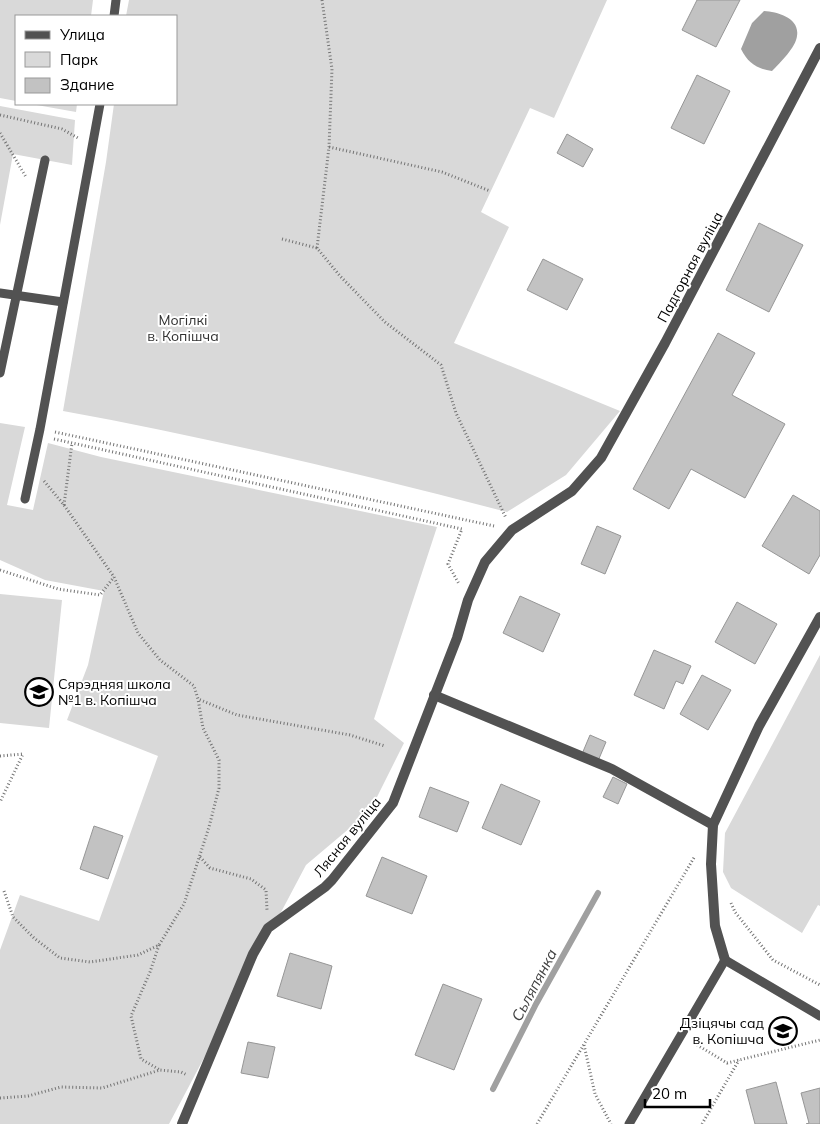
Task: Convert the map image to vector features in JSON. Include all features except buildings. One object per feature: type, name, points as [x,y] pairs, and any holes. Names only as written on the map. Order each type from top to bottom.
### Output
[{"type":"street","name":"Падгорная вуліца","points":[[572,491],[601,458],[615,434],[820,48]]},
{"type":"street","name":"Лясная вуліца","points":[[182,1124],[252,954],[268,928],[332,880],[392,803],[457,638],[468,600],[485,562],[512,530],[572,491]]},
{"type":"street","points":[[724,960],[714,926],[711,864],[713,825],[759,726],[820,617]]},
{"type":"street","points":[[434,695],[612,770],[713,825]]},
{"type":"lane","points":[[114,15],[116,0]]},
{"type":"lane","points":[[25,499],[100,105]]},
{"type":"lane","points":[[0,373],[45,160]]},
{"type":"lane","points":[[0,293],[63,302]]},
{"type":"lane","points":[[629,1124],[724,960],[820,1016]]},
{"type":"path","points":[[317,248],[329,147],[332,69],[322,0]]},
{"type":"path","points":[[0,115],[62,129],[76,137],[92,151]]},
{"type":"path","points":[[0,134],[37,197]]},
{"type":"path","points":[[329,147],[442,172],[490,191]]},
{"type":"path","points":[[282,239],[317,248],[340,276],[384,322],[441,365],[456,412],[512,530]]},
{"type":"path","points":[[39,432],[72,443],[462,529],[448,564],[468,600]]},
{"type":"path","points":[[39,432],[476,522]]},
{"type":"path","points":[[64,506],[72,443]]},
{"type":"path","points":[[32,467],[64,506],[114,577],[138,633],[160,660],[194,686],[203,728],[219,760],[219,788],[209,827],[184,904],[159,944],[150,972],[131,1016],[141,1059],[160,1070]]},
{"type":"path","points":[[0,570],[58,589],[100,595],[114,577]]},
{"type":"path","points":[[198,699],[237,715],[350,735],[385,746]]},
{"type":"path","points":[[0,756],[22,754],[0,802]]},
{"type":"path","points":[[537,1124],[699,849]]},
{"type":"path","points":[[199,857],[210,868],[251,879],[266,890],[268,928]]},
{"type":"path","points":[[4,891],[13,917],[34,938],[60,958],[90,962],[128,957],[138,955],[159,944]]},
{"type":"path","points":[[728,897],[735,912],[773,960],[820,985]]},
{"type":"path","points":[[681,1035],[727,1063],[820,1040]]},
{"type":"path","points":[[584,1044],[595,1094],[611,1124]]},
{"type":"path","points":[[702,1124],[739,1060]]},
{"type":"path","points":[[0,1098],[28,1096],[61,1087],[102,1088],[160,1070],[181,1072],[198,1083]]},
{"type":"green space","points":[[0,0],[93,0],[91,15],[15,15],[15,101],[0,98]]},
{"type":"green space","name":"Могілкі в. Копішча","points":[[129,0],[607,0],[554,118],[530,108],[481,212],[509,227],[454,343],[620,411],[566,475],[507,512],[286,457],[63,411],[106,162],[114,105],[178,105],[178,15],[126,15]]},
{"type":"green space","points":[[37,105],[77,105],[76,112]]},
{"type":"green space","points":[[0,106],[75,120],[72,165],[13,154],[0,225]]},
{"type":"green space","points":[[0,423],[25,427],[7,505],[33,510],[48,443],[101,457],[437,527],[374,719],[404,743],[370,811],[306,865],[169,1124],[0,1124],[0,950],[20,895],[99,921],[158,756],[67,720],[88,665],[104,591],[45,580],[0,560]]},
{"type":"green space","points":[[0,594],[62,600],[49,728],[0,723]]},
{"type":"green space","points":[[820,655],[820,906],[818,905],[802,933],[731,888],[723,872],[725,833]]},
{"type":"shaded area","points":[[764,11],[787,17],[792,20],[797,30],[794,45],[772,71],[762,69],[754,64],[741,49],[752,23]]},
{"type":"waterway","name":"Сьляпянка","points":[[493,1089],[536,1004],[598,893]]},
{"type":"place","name":"Сярэдняя школа №1 в. Копішча","points":[[39,692]]},
{"type":"place","name":"Дзіцячы сад в. Копішча","points":[[783,1031]]}]
